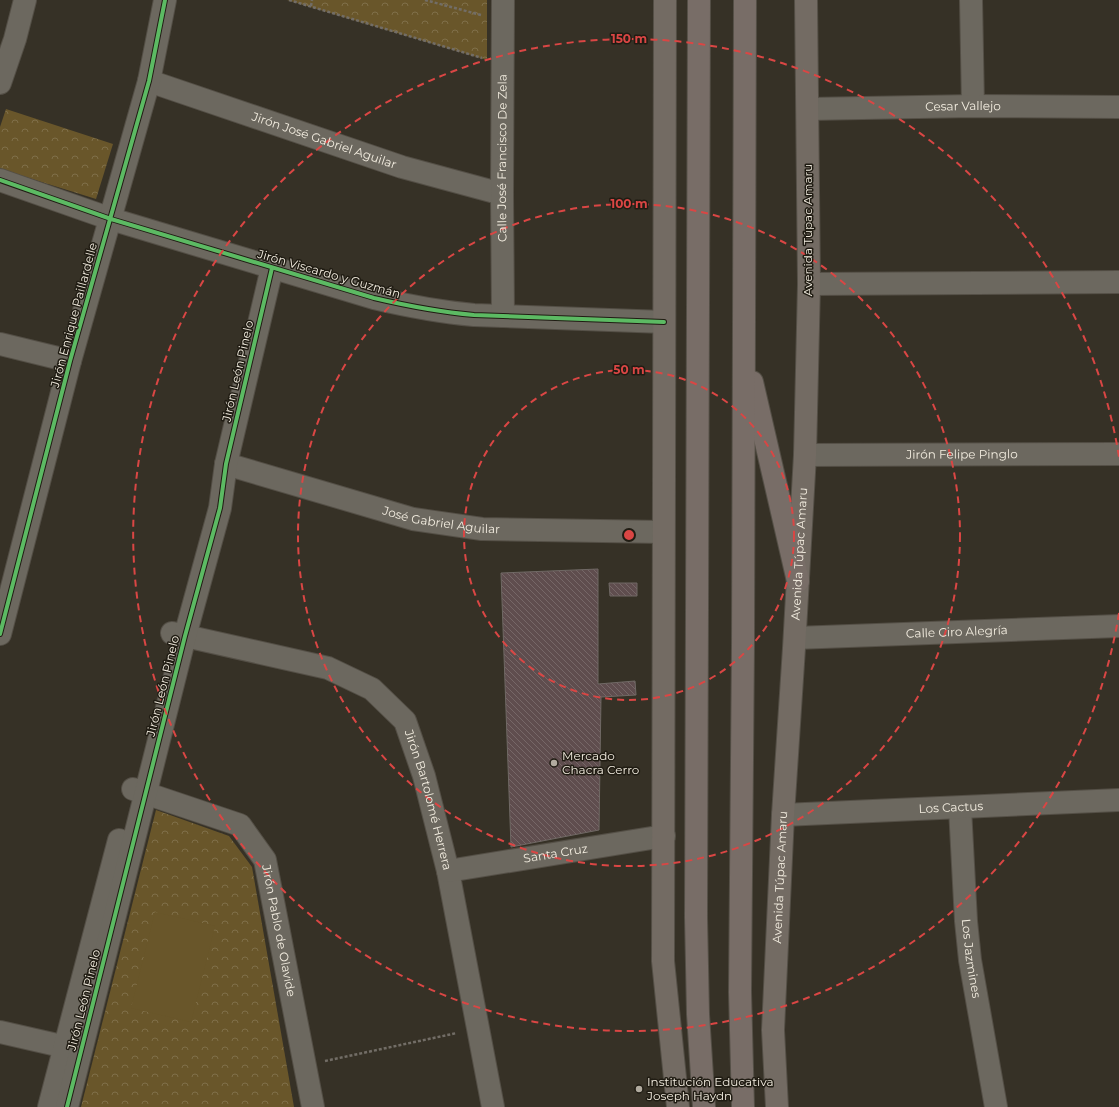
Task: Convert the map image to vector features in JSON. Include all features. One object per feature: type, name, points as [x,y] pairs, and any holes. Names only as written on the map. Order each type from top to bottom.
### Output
[{"type":"highway","points":[[699,0],[696,916],[698,1014],[704,1107]]},
{"type":"highway","points":[[743,1107],[740,992],[743,645],[745,0]]},
{"type":"highway","points":[[744,346],[798,581]]},
{"type":"main road","points":[[665,0],[663,532],[664,961],[678,1107]]},
{"type":"main road","name":"Avenida Túpac Amaru","points":[[777,1107],[773,1030],[783,815],[805,455],[809,284],[806,0]]},
{"type":"street","points":[[0,83],[7,36],[24,0]]},
{"type":"street","name":"Jirón Enrique Paillardelle","points":[[0,634],[70,361],[111,219],[148,81],[165,0]]},
{"type":"street","name":"Calle José Francisco De Zela","points":[[503,316],[502,194],[504,0]]},
{"type":"street","points":[[971,0],[973,106]]},
{"type":"street","name":"Jirón José Gabriel Aguilar","points":[[148,81],[402,167],[502,194]]},
{"type":"street","name":"Cesar Vallejo","points":[[808,109],[973,106],[1119,107]]},
{"type":"street","name":"Jirón Viscardo y Guzmán","points":[[0,180],[111,219],[272,268],[410,307],[445,313],[664,322]]},
{"type":"street","name":"Jirón León Pinelo","points":[[49,1107],[73,1048],[178,634],[204,513],[226,464],[272,268]]},
{"type":"street","points":[[809,284],[1119,282]]},
{"type":"street","points":[[0,344],[70,361]]},
{"type":"street","name":"Jirón Felipe Pinglo","points":[[805,455],[1119,454]]},
{"type":"street","name":"José Gabriel Aguilar","points":[[226,464],[413,519],[482,529],[663,532]]},
{"type":"street","points":[[1119,626],[1119,631]]},
{"type":"street","name":"Calle Ciro Alegría","points":[[795,638],[1119,626]]},
{"type":"street","name":"Jirón Bartolomé Herrera","points":[[178,634],[328,668],[372,689],[405,721],[424,776],[448,872],[493,1107]]},
{"type":"street","name":"Jirón Pablo de Olavide","points":[[139,791],[240,825],[265,860],[313,1107]]},
{"type":"street","name":"Los Cactus","points":[[783,815],[1119,800]]},
{"type":"street","name":"Los Jazmines","points":[[960,808],[966,921],[970,960],[996,1107]]},
{"type":"street","name":"Santa Cruz","points":[[448,872],[664,836]]},
{"type":"street","points":[[0,1032],[73,1048]]},
{"type":"street","name":"Jirón León Pinelo","points":[[67,1107],[73,1048]]},
{"type":"path","points":[[288,0],[504,64]]},
{"type":"path","points":[[311,6],[312,0]]},
{"type":"path","points":[[425,0],[482,16]]},
{"type":"path","points":[[305,1065],[478,1029]]},
{"type":"green space","points":[[287,0],[487,0],[487,60]]},
{"type":"green space","points":[[6,109],[113,144],[96,199],[0,169],[0,127]]},
{"type":"green space","points":[[156,810],[229,836],[252,867],[294,1107],[81,1107]]},
{"type":"green space","points":[[155,912],[215,926],[191,1022],[131,1008]]},
{"type":"building","name":"Mercado Chacra Cerro","points":[[598,569],[598,684],[635,681],[636,695],[601,697],[599,830],[511,847],[501,573]]},
{"type":"building","points":[[609,583],[637,583],[637,596],[610,596]]},
{"type":"cycle path","points":[[0,634],[70,361],[149,81],[165,0]]},
{"type":"cycle path","points":[[0,180],[111,219],[374,298],[399,304],[474,315],[664,322]]},
{"type":"cycle path","points":[[67,1107],[185,636],[220,508],[226,464],[272,268]]},
{"type":"place","name":"Mercado Chacra Cerro","points":[[554,763]]},
{"type":"place","name":"Institución Educativa Joseph Haydn","points":[[639,1089]]}]
